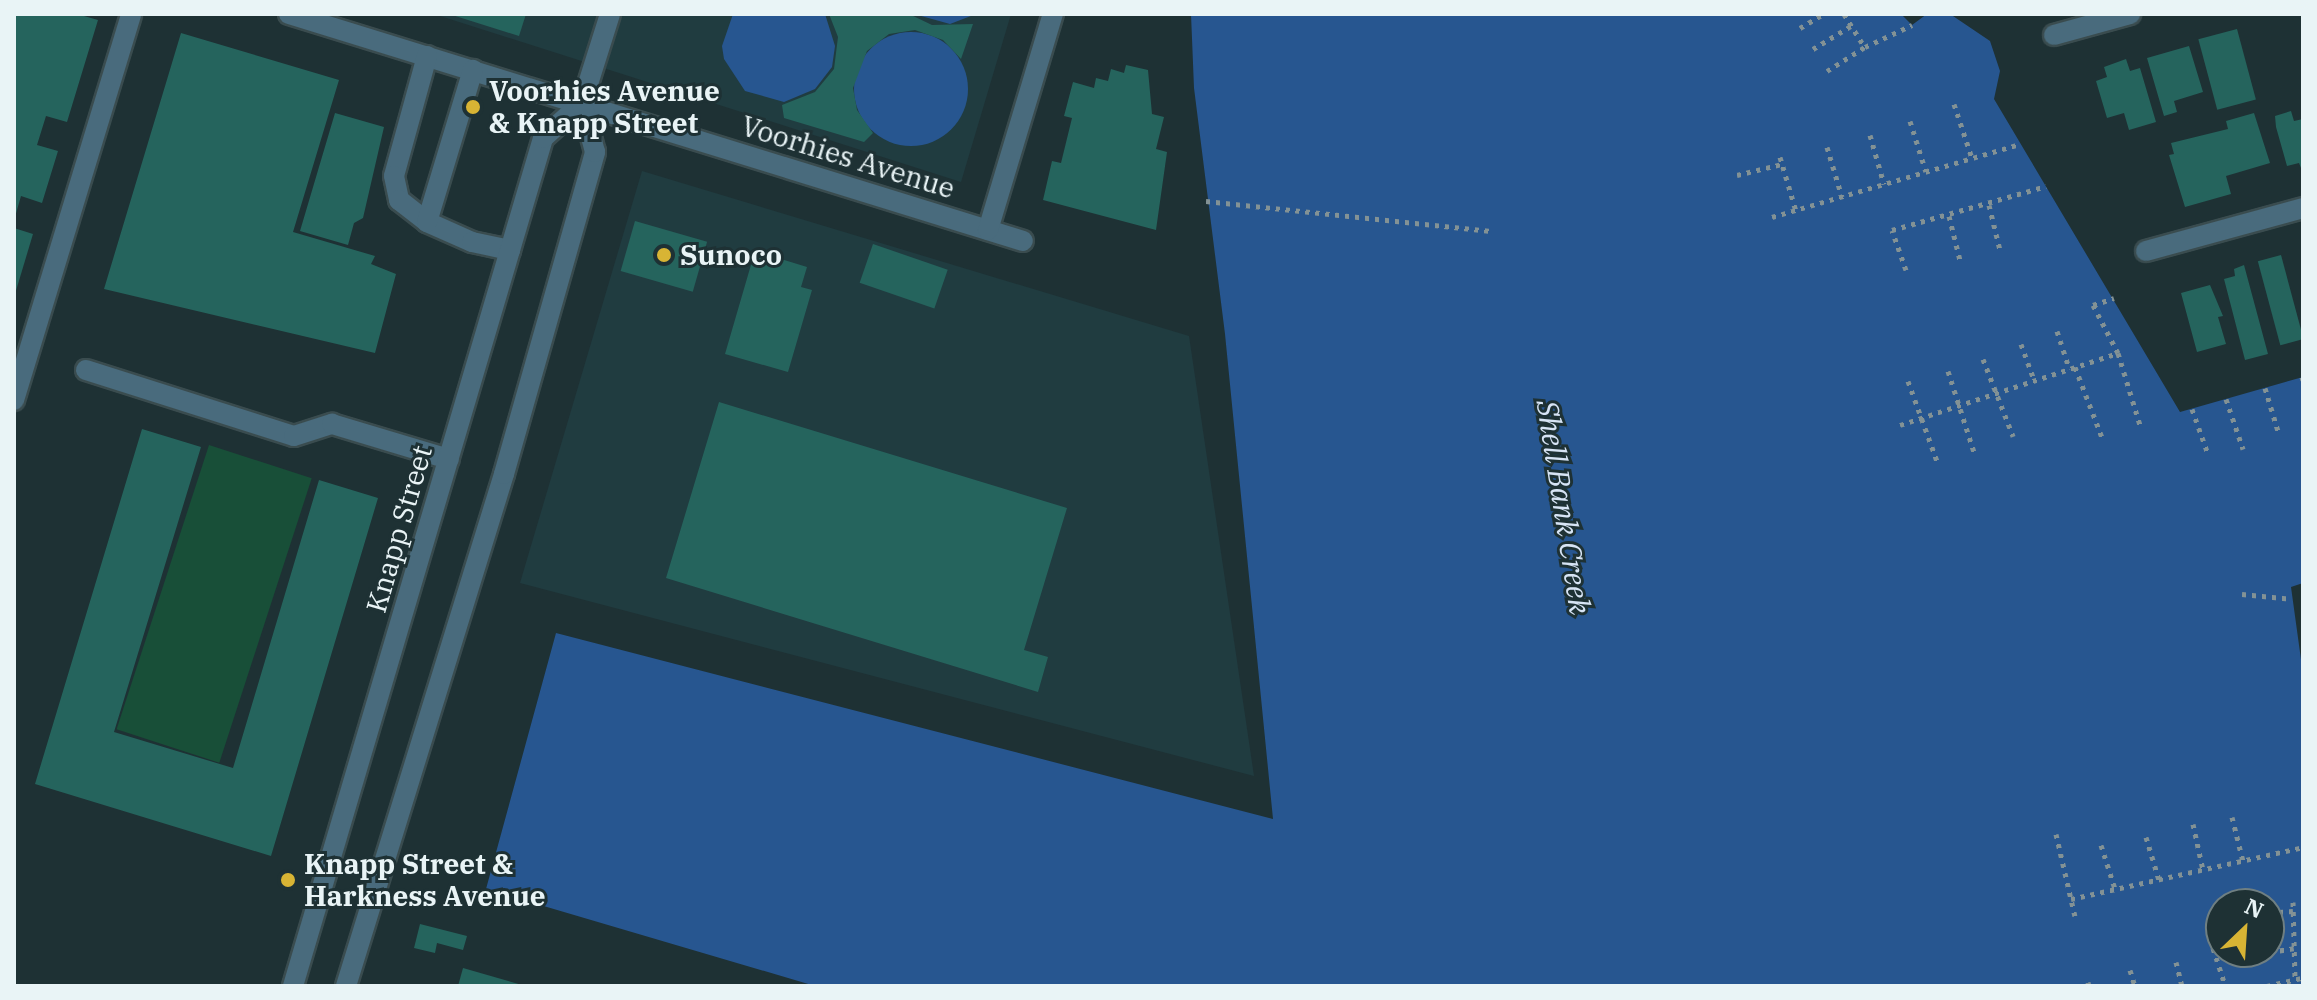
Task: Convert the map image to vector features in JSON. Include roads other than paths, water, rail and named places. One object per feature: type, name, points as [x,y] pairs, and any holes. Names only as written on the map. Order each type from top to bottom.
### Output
[{"type":"street","points":[[14,400],[131,14]]},
{"type":"street","name":"Voorhies Avenue","points":[[289,14],[1023,241]]},
{"type":"street","points":[[346,986],[504,474],[595,152],[582,103],[610,14]]},
{"type":"street","points":[[988,230],[1053,14]]},
{"type":"street","points":[[2054,35],[2130,14]]},
{"type":"street","points":[[427,56],[394,176],[399,200],[427,222],[510,250]]},
{"type":"street","points":[[427,222],[473,70]]},
{"type":"street","name":"Knapp Street","points":[[293,986],[543,138],[582,103]]},
{"type":"street","points":[[2146,251],[2303,208]]},
{"type":"street","points":[[86,370],[294,436],[332,424],[449,459]]},
{"type":"water","points":[[733,14],[825,14],[835,46],[832,67],[815,89],[784,102],[745,91],[724,59],[722,46]]},
{"type":"water","points":[[914,14],[976,14],[950,24]]},
{"type":"water","name":"Shell Bank Creek","points":[[1191,14],[1901,14],[1912,25],[1927,14],[1950,14],[1990,41],[2000,71],[1994,99],[2180,412],[2303,377],[2303,583],[2291,587],[2303,674],[2303,986],[815,986],[486,889],[556,633],[1273,819],[1225,334],[1194,88]]},
{"type":"water","points":[[911,32],[933,37],[951,49],[963,67],[968,89],[963,111],[951,129],[933,141],[911,146],[889,141],[871,129],[859,111],[854,89],[859,67],[871,49],[889,37]]},
{"type":"place","name":"Voorhies Avenue & Knapp Street","points":[[473,107]]},
{"type":"place","name":"Sunoco","points":[[664,255]]},
{"type":"place","name":"Knapp Street & Harkness Avenue","points":[[288,880]]}]
